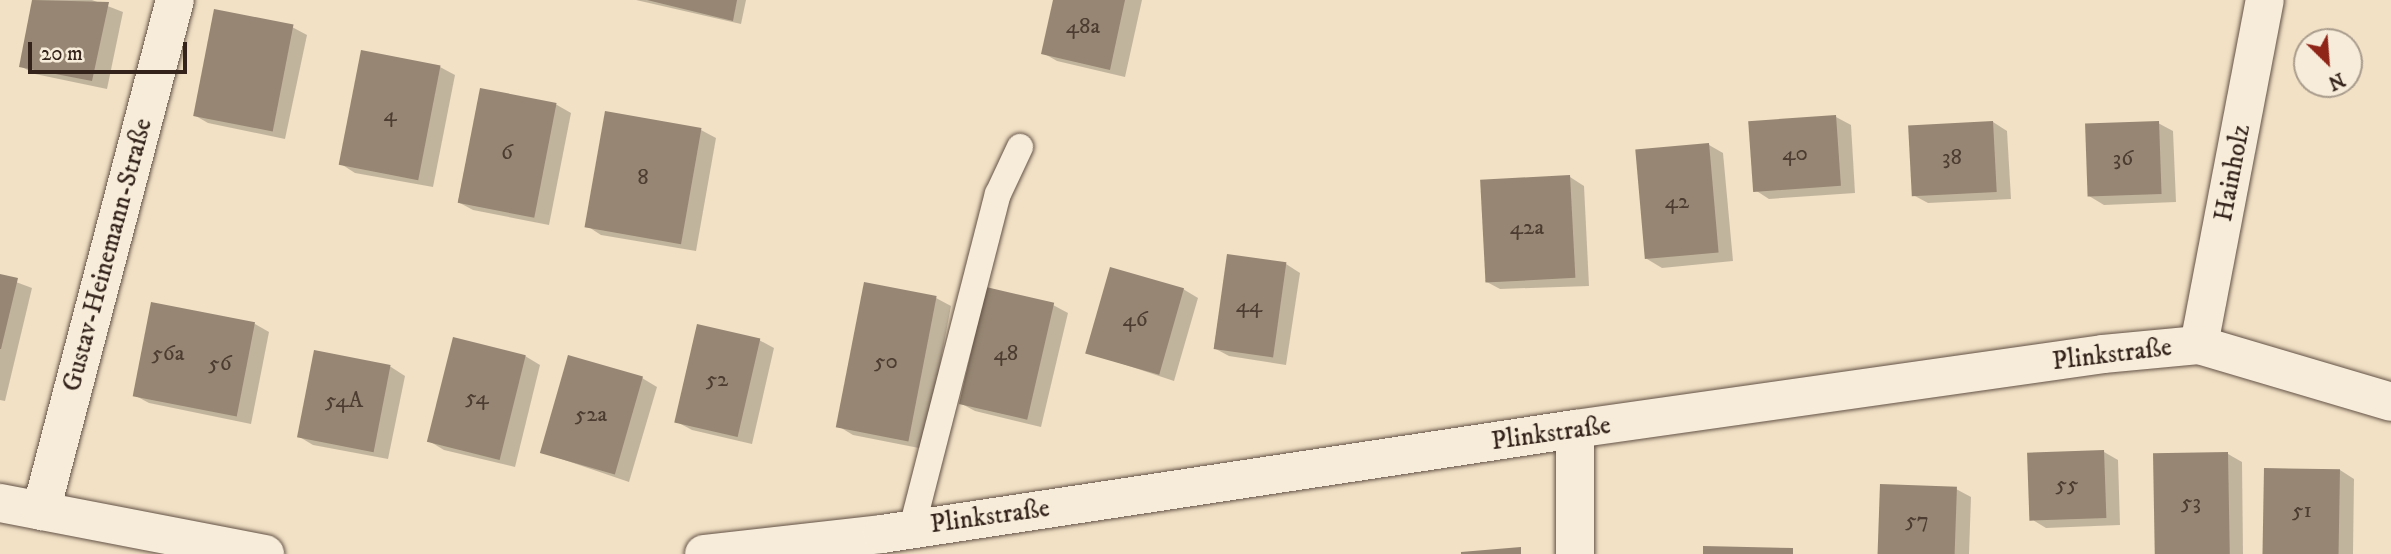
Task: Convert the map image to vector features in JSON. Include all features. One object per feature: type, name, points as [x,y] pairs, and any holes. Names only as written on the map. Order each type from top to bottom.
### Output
[{"type":"street","name":"Gustav-Heinemann-Straße","points":[[41,511],[176,0]]},
{"type":"street","name":"Hainholz","points":[[2199,345],[2265,0]]},
{"type":"street","name":"Plinkstraße","points":[[704,554],[912,528],[1575,429],[2103,354],[2199,345],[2391,402]]},
{"type":"street","points":[[1575,429],[1575,554]]},
{"type":"street","points":[[0,503],[41,511],[117,540],[265,554]]},
{"type":"lane","points":[[912,528],[998,194],[1020,147]]},
{"type":"building","points":[[32,0],[109,2],[92,81],[19,67]]},
{"type":"building","points":[[647,0],[737,0],[733,21]]},
{"type":"building","points":[[1053,0],[1125,0],[1110,70],[1041,54]]},
{"type":"building","points":[[214,9],[294,24],[273,131],[193,116]]},
{"type":"building","points":[[361,50],[441,65],[418,180],[339,165]]},
{"type":"building","points":[[480,88],[557,103],[534,218],[458,203]]},
{"type":"building","points":[[605,111],[702,128],[681,244],[585,227]]},
{"type":"building","points":[[1836,115],[1841,186],[1753,192],[1748,121]]},
{"type":"building","points":[[1993,121],[1997,192],[1912,196],[1908,125]]},
{"type":"building","points":[[2159,121],[2162,194],[2088,197],[2085,124]]},
{"type":"building","points":[[1709,143],[1719,253],[1645,259],[1635,149]]},
{"type":"building","points":[[1570,175],[1575,278],[1486,283],[1480,180]]},
{"type":"building","points":[[1227,254],[1286,262],[1273,357],[1214,349]]},
{"type":"building","points":[[1110,267],[1184,288],[1159,375],[1085,354]]},
{"type":"building","points":[[0,274],[18,278],[1,349],[0,349]]},
{"type":"building","points":[[864,282],[937,296],[908,441],[836,427]]},
{"type":"building","points":[[986,287],[1054,303],[1027,420],[959,404]]},
{"type":"building","points":[[151,302],[255,322],[237,416],[133,396]]},
{"type":"building","points":[[697,324],[760,339],[738,437],[674,422]]},
{"type":"building","points":[[453,337],[526,355],[500,460],[427,442]]},
{"type":"building","points":[[314,350],[391,365],[374,452],[297,437]]},
{"type":"building","points":[[568,355],[643,376],[615,475],[540,453]]},
{"type":"building","points":[[2104,450],[2106,518],[2029,521],[2027,453]]},
{"type":"building","points":[[2228,452],[2230,554],[2155,554],[2153,453]]},
{"type":"building","points":[[2264,468],[2340,469],[2339,554],[2262,554]]},
{"type":"building","points":[[1880,484],[1957,487],[1955,554],[1878,554]]},
{"type":"building","points":[[1703,546],[1793,548],[1793,554],[1703,554]]},
{"type":"building","points":[[1521,547],[1521,554],[1461,554],[1461,552]]}]
